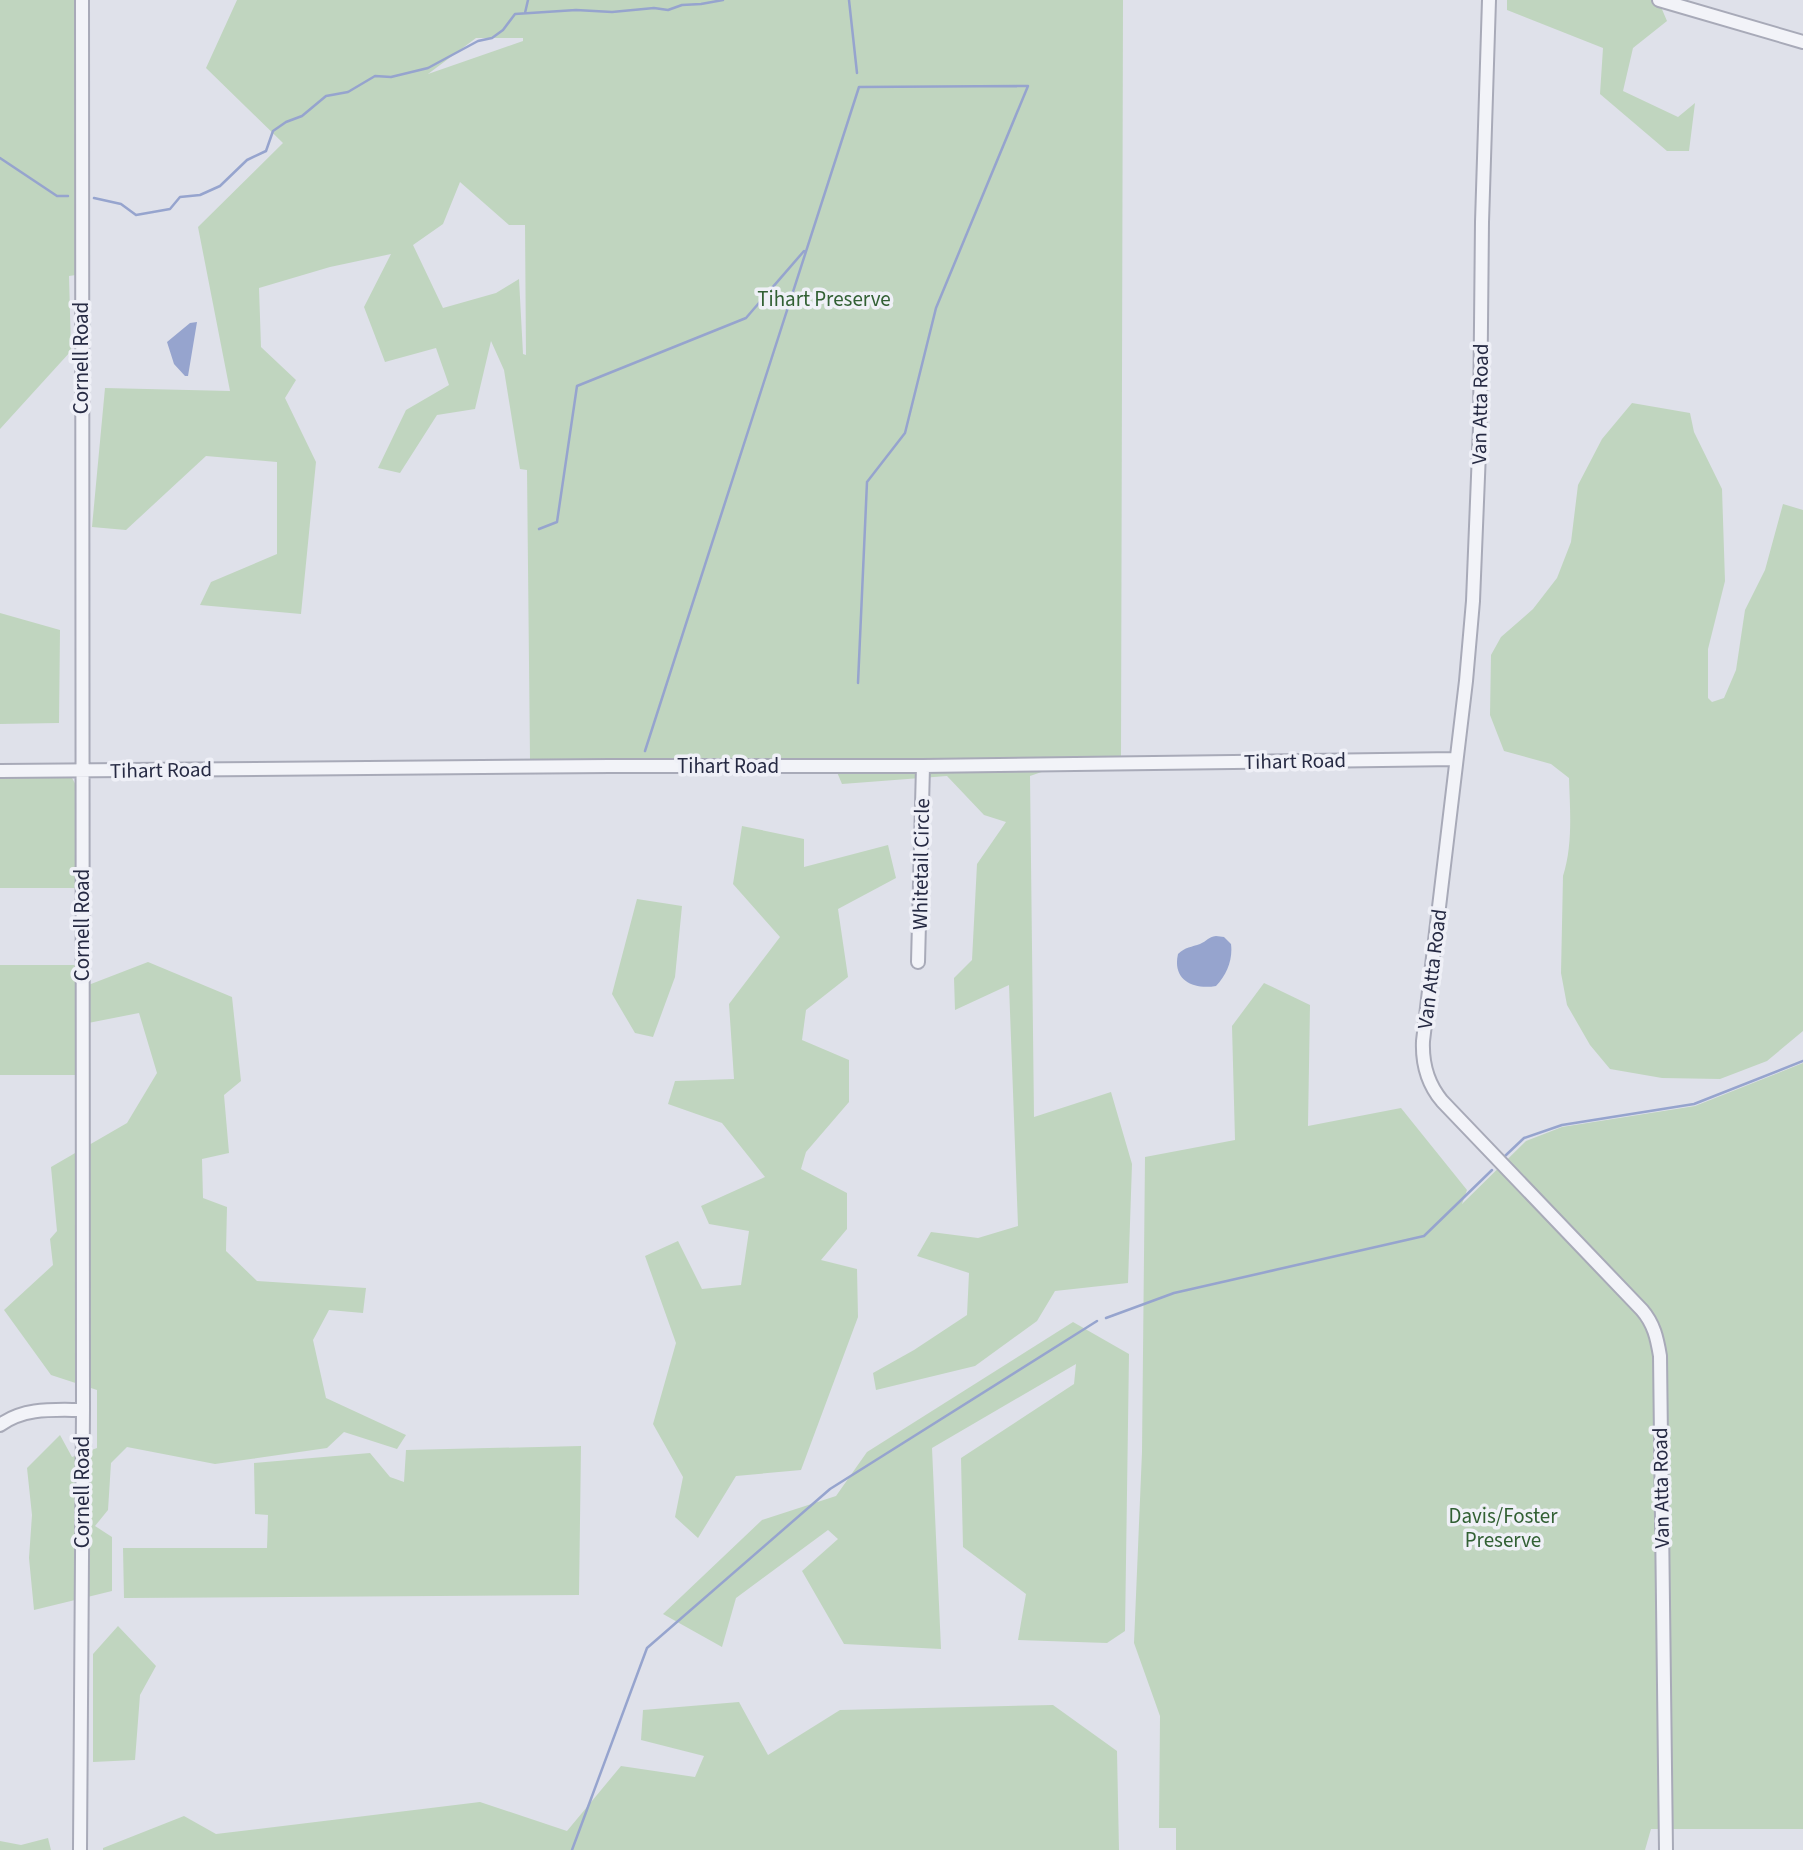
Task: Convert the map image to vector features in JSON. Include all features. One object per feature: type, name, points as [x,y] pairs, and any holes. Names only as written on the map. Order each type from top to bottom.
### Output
[{"type":"street","name":"Cornell Road","points":[[80,1850],[83,1410],[82,0]]},
{"type":"street","name":"Van Atta Road","points":[[1489,0],[1475,561],[1466,681],[1423,1041],[1425,1068],[1442,1101],[1642,1310],[1650,1319],[1656,1333],[1660,1356],[1666,1850]]},
{"type":"street","points":[[1659,0],[1803,42]]},
{"type":"street","name":"Tihart Road","points":[[0,771],[923,766],[1456,759]]},
{"type":"street","name":"Whitetail Circle","points":[[918,962],[923,766]]},
{"type":"street","points":[[0,1425],[27,1412],[48,1409],[83,1410]]},
{"type":"green space","points":[[0,0],[77,0],[76,275],[69,276],[71,351],[0,429]]},
{"type":"green space","name":"Tihart Preserve","points":[[237,0],[1123,0],[1121,756],[1085,757],[1030,776],[1034,1117],[1111,1092],[1132,1164],[1128,1283],[1055,1291],[1037,1321],[975,1366],[876,1390],[873,1373],[967,1315],[969,1273],[917,1256],[931,1232],[978,1238],[1018,1226],[1009,985],[955,1010],[954,978],[972,960],[977,864],[1006,822],[984,815],[947,776],[842,784],[831,758],[530,759],[527,470],[520,469],[504,370],[491,341],[475,409],[437,415],[400,473],[378,468],[406,410],[449,385],[436,348],[385,362],[364,307],[391,254],[330,267],[259,288],[261,347],[296,380],[285,398],[316,462],[301,614],[200,605],[211,582],[277,554],[277,462],[206,456],[126,530],[92,527],[105,388],[230,391],[198,227],[283,143],[206,68]],"holes":[[[476,38],[523,38],[523,41],[428,74]],[[460,182],[509,225],[525,225],[526,355],[523,354],[519,279],[496,293],[443,308],[413,245],[443,224]]]},
{"type":"green space","points":[[1507,0],[1658,0],[1667,21],[1633,48],[1623,91],[1678,117],[1695,103],[1689,151],[1667,151],[1600,94],[1603,48],[1507,10]]},
{"type":"green space","points":[[1632,403],[1690,413],[1694,432],[1722,489],[1725,581],[1708,649],[1708,698],[1712,702],[1724,698],[1736,670],[1745,610],[1765,570],[1783,504],[1803,510],[1803,1031],[1767,1061],[1720,1079],[1662,1078],[1610,1069],[1590,1045],[1567,1005],[1561,973],[1563,876],[1570,827],[1569,778],[1551,764],[1504,751],[1490,715],[1491,655],[1501,637],[1533,609],[1557,578],[1571,542],[1578,485],[1602,439]]},
{"type":"green space","points":[[0,613],[60,630],[59,723],[0,724]]},
{"type":"green space","points":[[0,776],[72,778],[77,787],[77,888],[0,888]]},
{"type":"green space","points":[[742,826],[804,839],[804,867],[888,845],[896,878],[838,909],[848,977],[806,1010],[802,1040],[849,1060],[849,1102],[806,1152],[801,1169],[847,1193],[847,1229],[821,1260],[857,1269],[858,1317],[801,1470],[736,1476],[698,1538],[675,1517],[683,1477],[653,1424],[676,1343],[645,1256],[678,1241],[702,1289],[741,1285],[749,1231],[709,1224],[701,1206],[765,1177],[722,1123],[668,1104],[675,1081],[734,1079],[729,1004],[780,937],[733,884]]},
{"type":"green space","points":[[637,899],[682,906],[675,977],[653,1037],[635,1033],[612,994]]},
{"type":"green space","points":[[148,962],[232,997],[241,1081],[224,1095],[229,1153],[202,1159],[203,1198],[227,1207],[226,1251],[257,1281],[366,1288],[363,1313],[329,1310],[313,1340],[326,1398],[406,1435],[397,1449],[344,1432],[327,1448],[215,1464],[127,1447],[111,1463],[108,1510],[95,1526],[112,1537],[112,1591],[34,1610],[29,1558],[32,1515],[27,1468],[60,1435],[72,1457],[97,1448],[97,1390],[51,1375],[4,1310],[53,1265],[50,1239],[57,1231],[51,1167],[127,1123],[157,1073],[139,1013],[78,1025],[78,1075],[0,1075],[0,965],[78,965],[78,989]]},
{"type":"green space","name":"Davis/Foster Preserve","points":[[1264,983],[1310,1005],[1308,1126],[1401,1108],[1467,1190],[1462,1204],[1526,1141],[1562,1127],[1695,1106],[1803,1063],[1803,1829],[1651,1829],[1645,1850],[1176,1850],[1176,1828],[1159,1828],[1160,1716],[1134,1643],[1142,1452],[1145,1157],[1235,1140],[1232,1026]]},
{"type":"green space","points":[[1073,1322],[1129,1354],[1125,1631],[1107,1643],[1018,1640],[1026,1594],[963,1547],[961,1458],[1074,1384],[1076,1364],[932,1448],[941,1649],[844,1644],[802,1571],[838,1539],[828,1530],[736,1598],[722,1647],[663,1614],[762,1520],[836,1496],[867,1452]]},
{"type":"green space","points":[[581,1446],[579,1595],[124,1598],[123,1548],[267,1548],[268,1515],[255,1514],[254,1463],[370,1453],[390,1477],[404,1482],[406,1450]]},
{"type":"green space","points":[[118,1626],[156,1666],[140,1695],[135,1760],[93,1762],[93,1654]]},
{"type":"green space","points":[[739,1702],[768,1755],[840,1710],[1053,1705],[1117,1751],[1119,1850],[103,1850],[184,1816],[216,1834],[480,1802],[567,1831],[621,1766],[695,1777],[704,1756],[641,1740],[643,1710]]},
{"type":"green space","points":[[48,1838],[51,1850],[0,1850],[0,1841],[21,1845]]},
{"type":"water","points":[[197,322],[188,376],[185,376],[174,364],[167,342],[190,323]]},
{"type":"water","points":[[1216,936],[1224,937],[1231,944],[1230,961],[1223,977],[1216,986],[1208,987],[1186,981],[1178,971],[1178,954]]},
{"type":"waterway","points":[[525,13],[528,0]]},
{"type":"waterway","points":[[94,198],[121,204],[136,215],[170,209],[180,197],[200,195],[220,186],[247,160],[266,151],[273,131],[302,116],[326,96],[348,92],[375,76],[391,77],[428,68],[478,41],[492,38],[503,30],[515,14],[576,10],[668,10],[682,5],[723,0]]},
{"type":"waterway","points":[[849,0],[857,73]]},
{"type":"waterway","points":[[645,751],[859,87],[1028,86],[936,308],[905,433],[867,482],[858,683]]},
{"type":"waterway","points":[[0,158],[57,196],[68,196]]},
{"type":"waterway","points":[[539,529],[557,522],[577,386],[746,318],[804,251]]},
{"type":"waterway","points":[[1505,1156],[1524,1138],[1562,1125],[1694,1104],[1803,1061]]},
{"type":"waterway","points":[[1106,1318],[1174,1293],[1424,1236],[1492,1170]]},
{"type":"waterway","points":[[572,1850],[647,1648],[830,1489],[1097,1321]]}]
